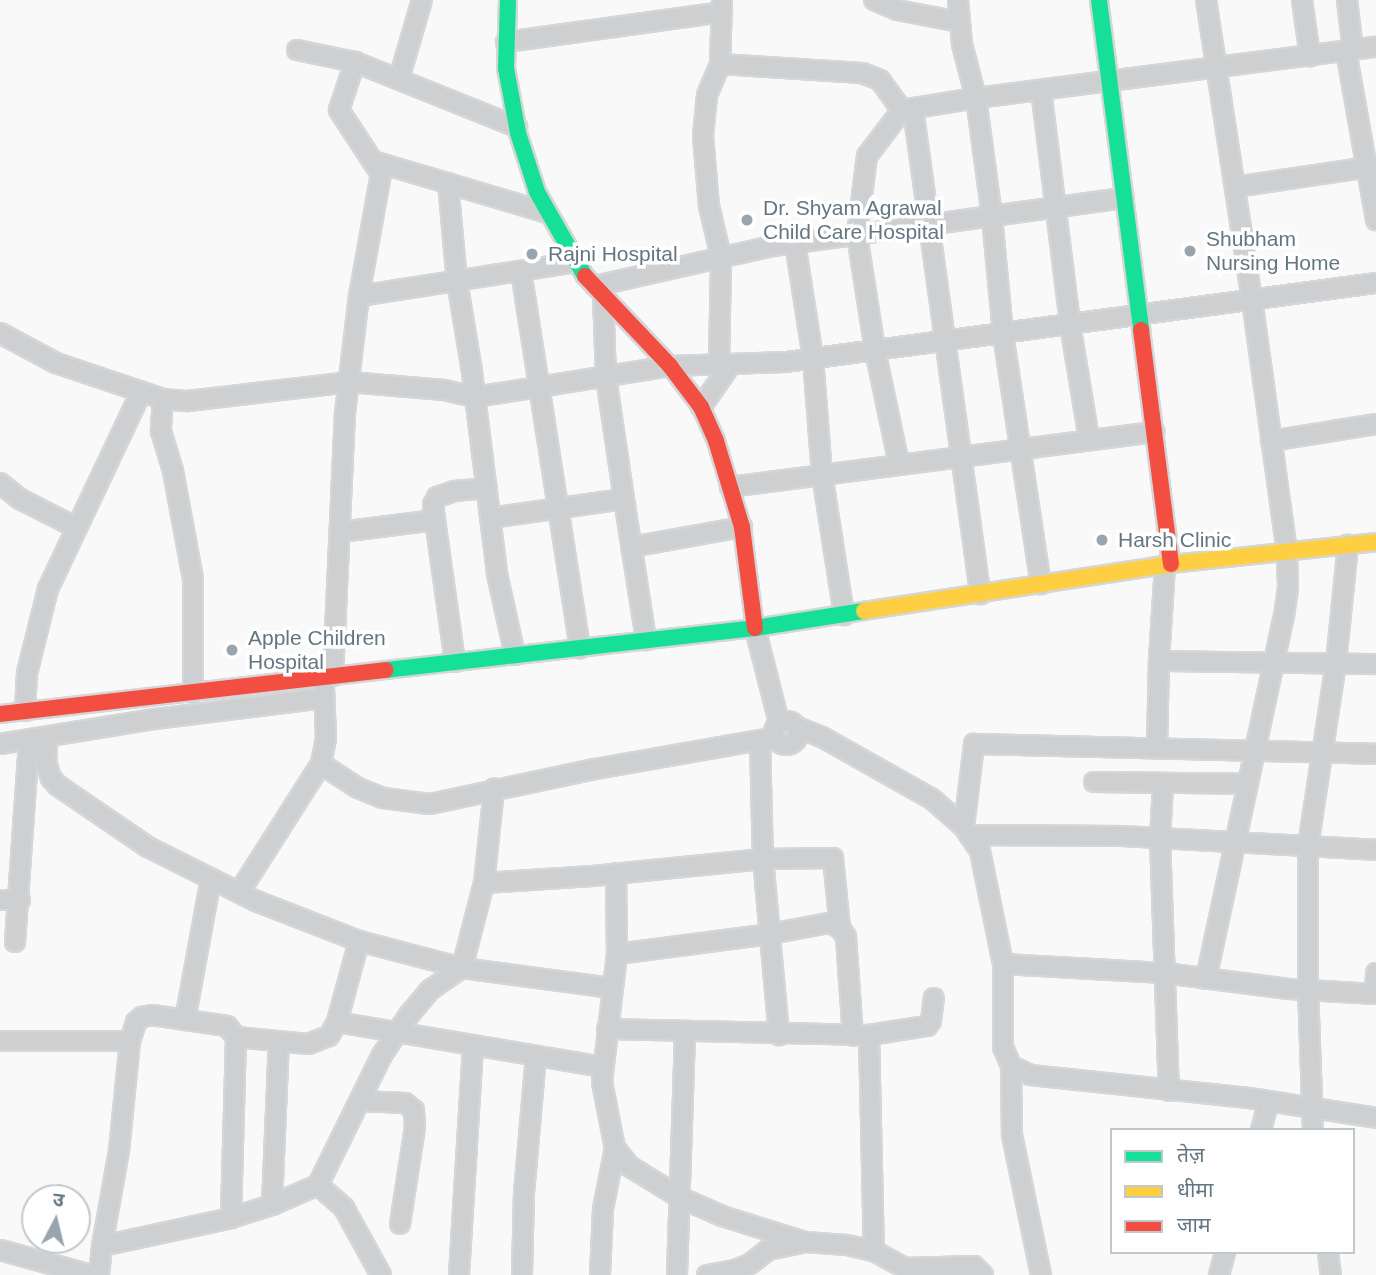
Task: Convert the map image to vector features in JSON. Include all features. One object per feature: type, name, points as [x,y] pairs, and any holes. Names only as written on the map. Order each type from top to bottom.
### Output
[{"type":"street","points":[[399,79],[422,0]]},
{"type":"street","points":[[508,0],[506,68],[517,127],[537,191],[575,262],[670,366],[701,407],[742,527],[755,628],[778,732],[763,859],[779,1035]]},
{"type":"street","points":[[874,0],[897,10],[960,22]]},
{"type":"street","points":[[958,0],[962,44],[976,98],[992,217],[1003,334],[1041,584]]},
{"type":"street","points":[[1099,0],[1154,432],[1168,565],[1159,661],[1157,747]]},
{"type":"street","points":[[1206,0],[1252,299],[1287,552],[1284,617],[1206,979]]},
{"type":"street","points":[[1302,0],[1310,56]]},
{"type":"street","points":[[1347,0],[1349,51],[1371,167],[1376,220]]},
{"type":"street","points":[[506,41],[722,6],[720,64],[707,96],[704,136],[709,206],[721,257],[725,364],[701,407]]},
{"type":"street","points":[[899,464],[875,350],[857,235],[867,156],[907,109],[1376,47]]},
{"type":"street","points":[[297,50],[355,62],[517,127]]},
{"type":"street","points":[[240,891],[321,764],[326,739],[323,698],[329,676],[349,382],[359,296],[381,174],[339,110],[355,62]]},
{"type":"street","points":[[720,64],[862,73],[880,80],[907,109],[929,226],[980,594]]},
{"type":"street","points":[[1041,90],[1070,324],[1089,439]]},
{"type":"street","points":[[373,161],[547,213]]},
{"type":"street","points":[[1234,187],[1371,167]]},
{"type":"street","points":[[448,183],[457,281],[475,397],[497,574],[515,655]]},
{"type":"street","points":[[599,291],[721,257],[795,243],[1124,198]]},
{"type":"street","points":[[795,243],[813,358],[822,474],[844,615]]},
{"type":"street","points":[[359,296],[575,262]]},
{"type":"street","points":[[521,271],[580,648]]},
{"type":"street","points":[[0,333],[56,363],[163,399],[188,401],[349,382],[444,390],[475,397],[670,366],[813,358],[1376,283]]},
{"type":"street","points":[[599,291],[606,377],[646,640]]},
{"type":"street","points":[[25,711],[27,673],[48,589],[141,392]]},
{"type":"street","points":[[163,399],[161,431],[173,471],[193,579],[193,692]]},
{"type":"street","points":[[1271,442],[1376,424]]},
{"type":"street","points":[[730,487],[1154,432]]},
{"type":"street","points":[[0,483],[20,499],[77,528]]},
{"type":"street","points":[[455,662],[433,505],[437,497],[454,491],[486,488]]},
{"type":"street","points":[[490,518],[624,499]]},
{"type":"street","points":[[340,532],[435,520]]},
{"type":"street","points":[[631,548],[742,527]]},
{"type":"street","points":[[0,714],[755,628],[1168,565],[1376,542]]},
{"type":"street","points":[[1313,1128],[1308,990],[1308,846],[1336,663],[1348,545]]},
{"type":"street","points":[[1159,661],[1275,660],[1376,664]]},
{"type":"street","points":[[0,744],[38,740],[155,719],[323,698]]},
{"type":"street","points":[[321,764],[358,788],[409,803],[430,804],[778,732],[822,737],[932,799],[967,831],[980,851],[1003,964],[1003,1047],[1011,1066],[1012,1135],[1041,1275]]},
{"type":"street","points":[[38,740],[51,778],[57,785],[148,847],[240,891],[359,941],[462,968],[611,988]]},
{"type":"street","points":[[15,942],[38,740]]},
{"type":"street","points":[[967,831],[974,744],[1376,754]]},
{"type":"street","points":[[1094,782],[1163,785],[1248,784]]},
{"type":"street","points":[[1163,785],[1160,838],[1169,1091]]},
{"type":"street","points":[[102,1246],[231,1218],[272,1205],[318,1185],[382,1055],[430,990],[462,968],[484,883],[494,789]]},
{"type":"street","points":[[967,831],[1237,841],[1376,850]]},
{"type":"street","points":[[484,883],[763,859],[833,858],[840,929]]},
{"type":"street","points":[[600,1275],[603,1209],[615,1148],[603,1096],[602,1067],[617,954],[616,873]]},
{"type":"street","points":[[185,1020],[211,878]]},
{"type":"street","points":[[0,900],[20,900]]},
{"type":"street","points":[[617,954],[770,934],[829,923],[840,929],[846,937],[861,1036],[873,1251]]},
{"type":"street","points":[[236,1037],[321,1041],[329,1036],[337,1022],[359,941]]},
{"type":"street","points":[[1003,964],[1164,973],[1308,990],[1375,994],[1376,972]]},
{"type":"street","points":[[607,1029],[861,1036],[927,1026],[933,1014],[933,998]]},
{"type":"street","points":[[99,1275],[119,1152],[130,1041],[136,1021],[142,1017],[152,1015],[227,1026],[236,1037],[231,1218]]},
{"type":"street","points":[[337,1022],[397,1035],[602,1067]]},
{"type":"street","points":[[677,1275],[685,1031]]},
{"type":"street","points":[[0,1041],[130,1041]]},
{"type":"street","points":[[272,1205],[279,1041]]},
{"type":"street","points":[[459,1275],[473,1047]]},
{"type":"street","points":[[522,1275],[524,1194],[536,1057]]},
{"type":"street","points":[[1011,1066],[1030,1075],[1269,1101],[1376,1118]]},
{"type":"street","points":[[360,1101],[405,1103],[414,1110],[415,1127],[400,1224]]},
{"type":"street","points":[[1262,1128],[1269,1101]]},
{"type":"street","points":[[615,1148],[629,1166],[681,1198],[722,1216],[804,1242],[847,1245],[873,1251],[905,1271],[974,1266],[982,1275]]},
{"type":"street","points":[[318,1185],[344,1208],[381,1275]]},
{"type":"street","points":[[707,1275],[751,1270],[768,1250],[804,1242]]},
{"type":"street","points":[[0,1250],[91,1275]]},
{"type":"street","points":[[1219,1275],[1224,1254]]},
{"type":"street","points":[[1328,1254],[1331,1275]]},
{"type":"traffic: fast","points":[[508,0],[506,68],[518,133],[537,192],[585,276]]},
{"type":"traffic: fast","points":[[1099,0],[1141,330]]},
{"type":"traffic: fast","points":[[386,670],[755,628],[864,611]]},
{"type":"traffic: slow","points":[[864,611],[1171,564],[1376,542]]},
{"type":"traffic: jam","points":[[585,276],[670,366],[701,407],[716,441],[742,527],[755,628]]},
{"type":"traffic: jam","points":[[1141,330],[1171,564]]},
{"type":"traffic: jam","points":[[0,714],[386,670]]},
{"type":"place","name":"Dr. Shyam Agrawal Child Care Hospital","points":[[747,220]]},
{"type":"place","name":"Shubham Nursing Home","points":[[1190,251]]},
{"type":"place","name":"Rajni Hospital","points":[[532,254]]},
{"type":"place","name":"Harsh Clinic","points":[[1102,540]]},
{"type":"place","name":"Apple Children Hospital","points":[[232,650]]}]
